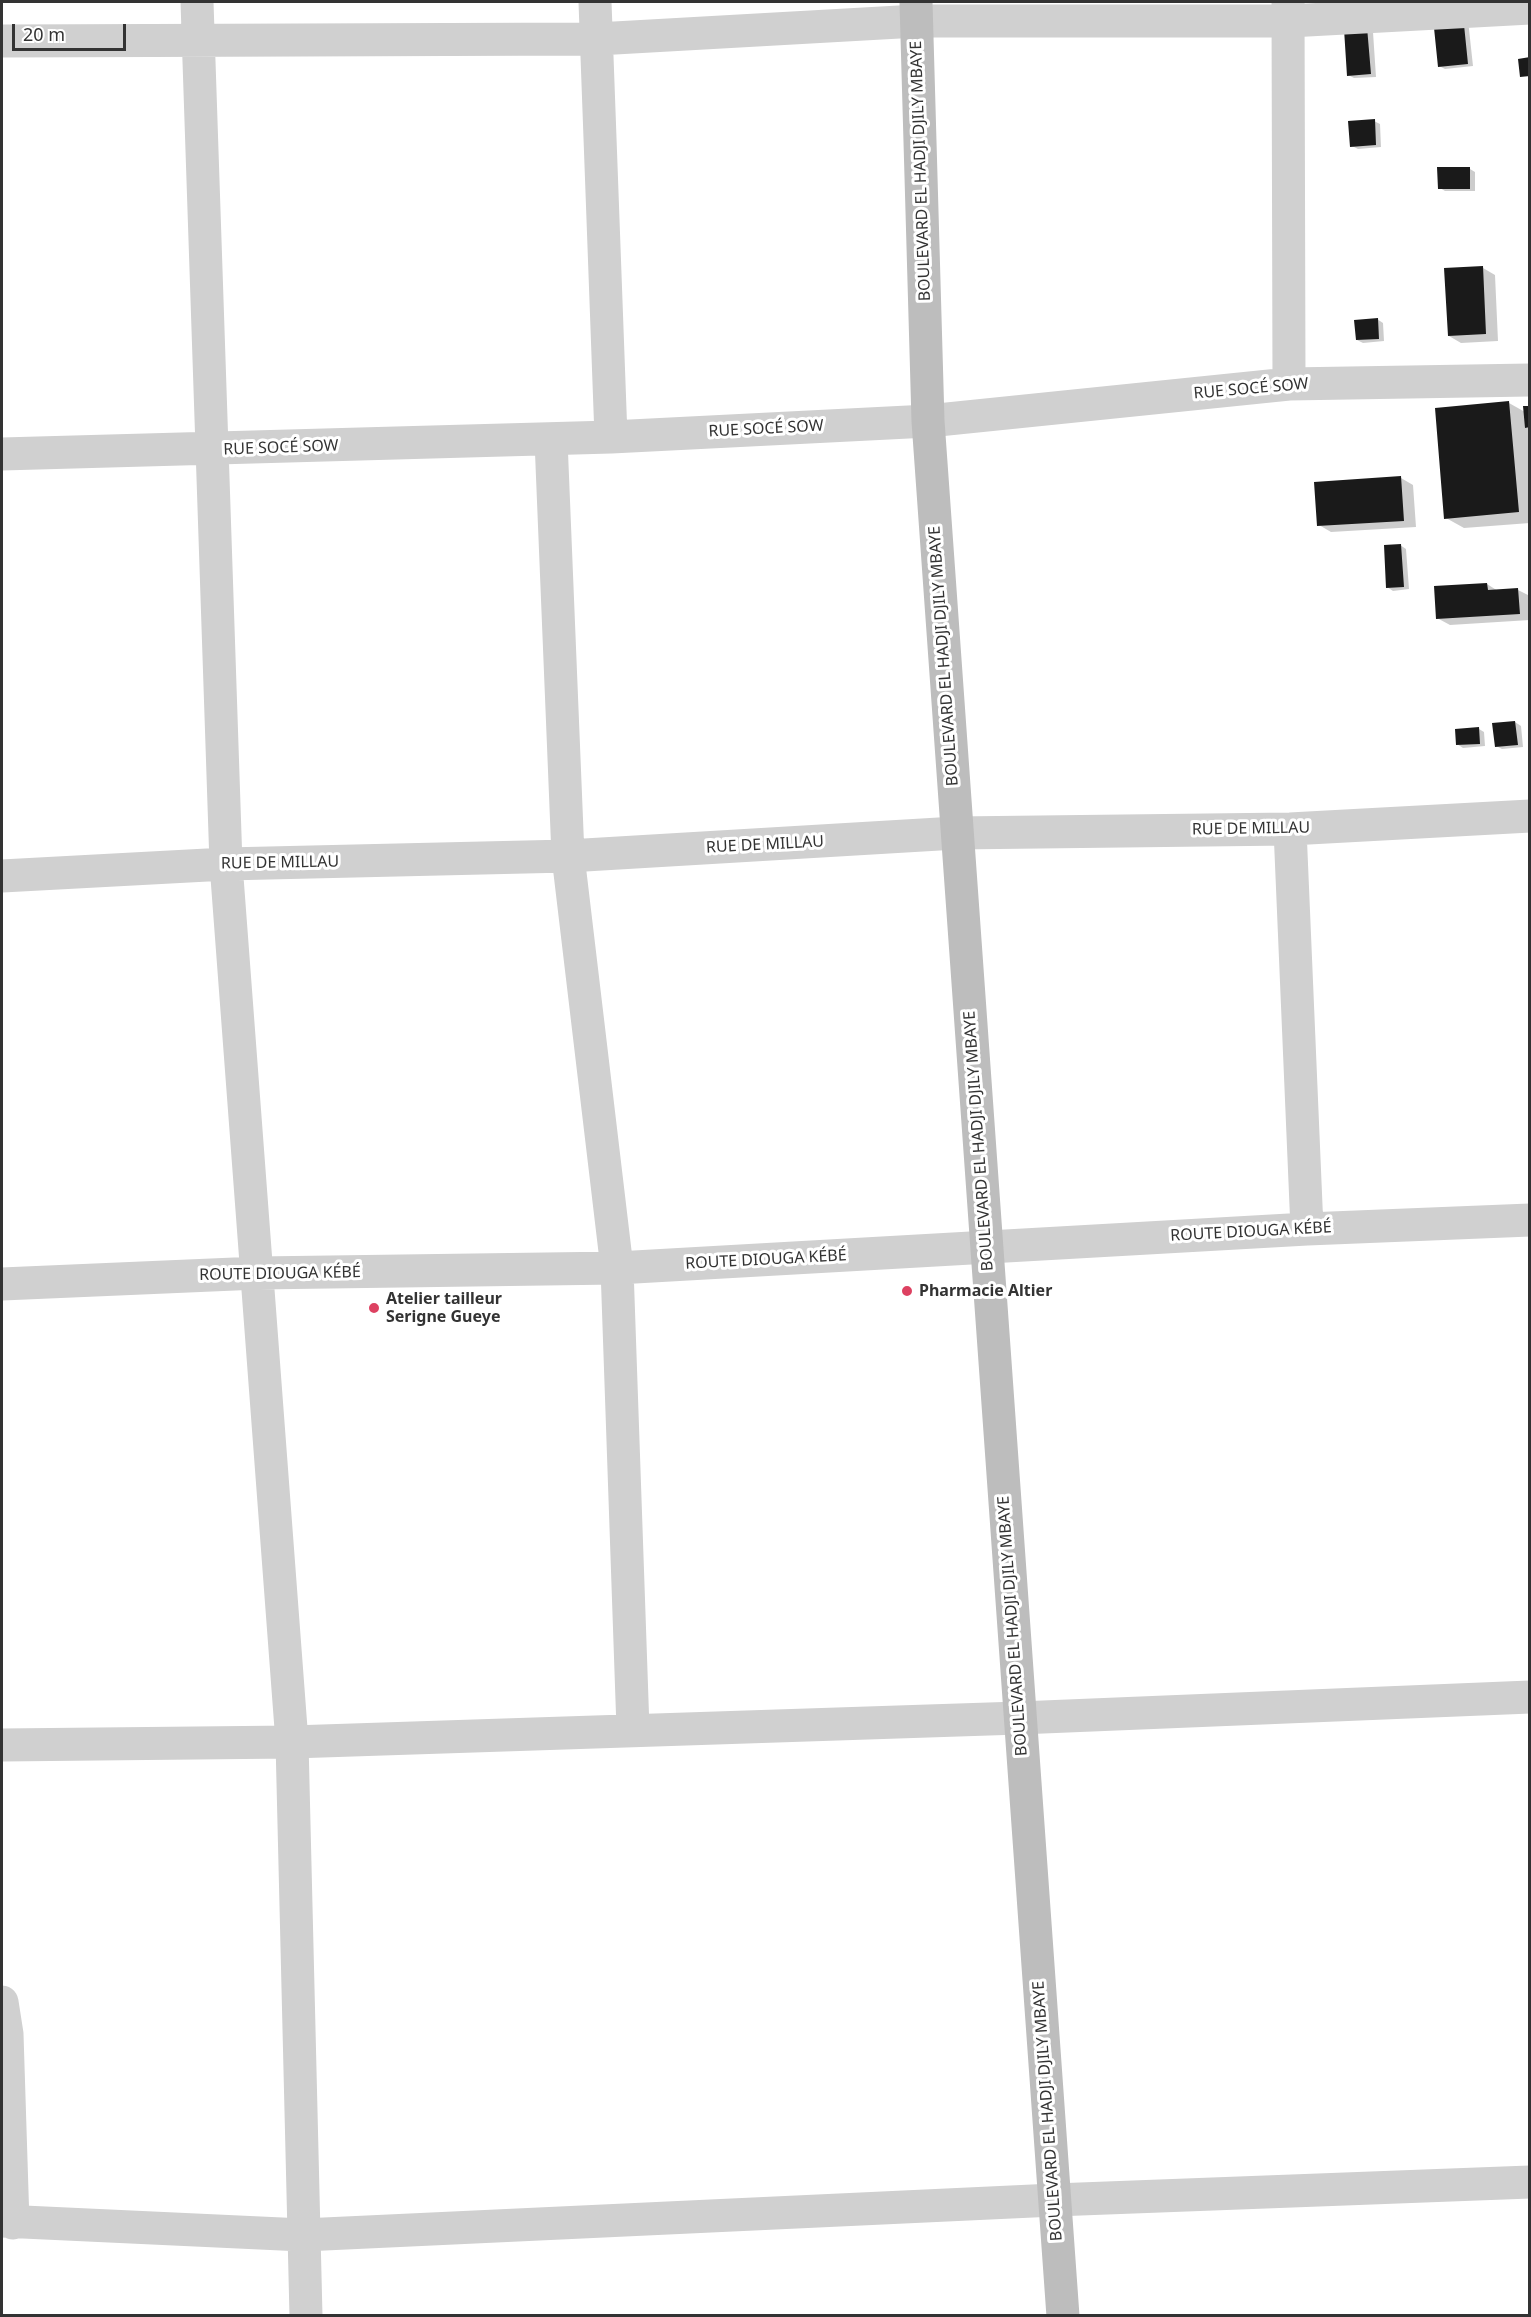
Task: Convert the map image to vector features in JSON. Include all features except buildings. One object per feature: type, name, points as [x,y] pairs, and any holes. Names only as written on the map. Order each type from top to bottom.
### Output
[{"type":"main road","name":"BOULEVARD EL HADJI DJILY MBAYE","points":[[917,11],[928,421],[1063,2316]]},
{"type":"street","points":[[197,2],[226,864],[292,1742],[306,2316]]},
{"type":"street","points":[[595,2],[611,437]]},
{"type":"street","points":[[2,41],[597,39],[917,11],[1289,11],[1530,8]]},
{"type":"street","points":[[1289,11],[1289,384]]},
{"type":"street","name":"RUE SOCÉ SOW","points":[[2,454],[551,440],[928,421],[1289,384],[1530,380]]},
{"type":"street","points":[[551,440],[568,856],[617,1268],[633,1729]]},
{"type":"street","name":"RUE DE MILLAU","points":[[2,876],[226,864],[568,856],[956,833],[1290,829],[1530,816]]},
{"type":"street","points":[[1290,829],[1307,1229]]},
{"type":"street","name":"ROUTE DIOUGA KÉBÉ","points":[[2,1284],[258,1274],[617,1268],[1307,1229],[1530,1221]]},
{"type":"street","points":[[2,1746],[292,1742],[1020,1718],[1530,1697]]},
{"type":"street","points":[[2,2002],[7,2034],[7,2222],[303,2235],[1054,2200],[1530,2182]]},
{"type":"place","name":"Pharmacie Altier","points":[[907,1291]]},
{"type":"place","name":"Atelier tailleur Serigne Gueye","points":[[374,1308]]}]
